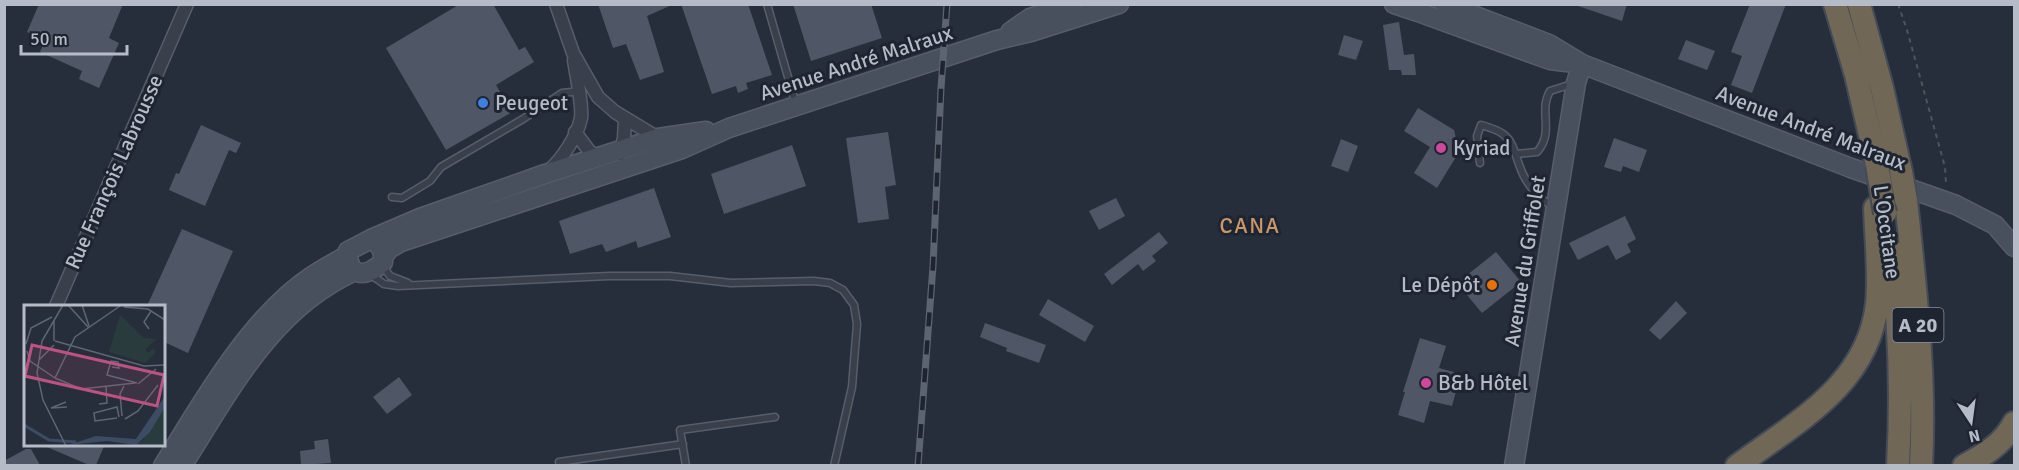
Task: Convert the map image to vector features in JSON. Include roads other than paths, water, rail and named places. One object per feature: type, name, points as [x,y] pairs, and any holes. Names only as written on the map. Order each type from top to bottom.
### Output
[{"type":"highway","points":[[1737,465],[1790,429],[1826,400],[1848,375],[1864,351],[1877,306],[1880,210],[1870,132],[1835,4]]},
{"type":"highway","name":"L'Occitane","points":[[1858,4],[1882,88],[1906,200],[1920,356],[1921,458]]},
{"type":"highway","name":"L'Occitane","points":[[1880,210],[1897,314],[1901,418],[1898,464]]},
{"type":"highway","points":[[1964,465],[1992,449],[2004,438],[2014,423]]},
{"type":"street","name":"Rue François Labrousse","points":[[56,305],[187,4]]},
{"type":"street","points":[[556,4],[573,53],[598,97],[658,138]]},
{"type":"street","name":"Avenue André Malraux","points":[[997,40],[1030,18],[1071,4]]},
{"type":"street","name":"Avenue André Malraux","points":[[182,465],[267,337],[317,291],[367,264],[401,242],[682,149],[729,128],[997,40],[1031,32],[1119,4]]},
{"type":"street","name":"Avenue André Malraux","points":[[1394,4],[1550,60],[1582,64]]},
{"type":"street","name":"Avenue André Malraux","points":[[1444,4],[1549,44],[1582,64],[1851,168],[1947,202],[1995,225],[2014,247]]},
{"type":"street","points":[[545,174],[556,164],[571,142],[581,116],[573,53]]},
{"type":"street","name":"Avenue du Griffolet","points":[[1514,465],[1576,83],[1582,64]]},
{"type":"street","points":[[575,132],[590,152],[612,157],[626,118]]},
{"type":"street","name":"Avenue André Malraux","points":[[538,195],[612,157],[658,138],[729,128]]},
{"type":"street","name":"Avenue André Malraux","points":[[367,264],[348,252],[371,239],[420,218],[545,174],[612,157],[651,159]]},
{"type":"street","points":[[367,264],[384,253],[379,244],[371,239]]},
{"type":"street","name":"Avenue André Malraux","points":[[163,465],[242,345],[267,316],[312,276],[367,264]]},
{"type":"lane","points":[[766,4],[796,106]]},
{"type":"lane","points":[[1516,154],[1538,152],[1546,136],[1546,97],[1550,91],[1576,83]]},
{"type":"lane","points":[[392,197],[402,198],[430,181],[441,167],[523,119],[562,93],[593,87]]},
{"type":"lane","points":[[1480,163],[1477,136],[1481,125],[1504,134],[1512,144],[1520,169],[1528,183],[1547,204],[1557,208]]},
{"type":"lane","points":[[367,264],[384,284],[398,286],[609,276],[670,276],[731,283],[814,281],[830,283],[843,290],[854,305],[857,324],[852,387],[834,465]]},
{"type":"lane","points":[[367,264],[411,284]]},
{"type":"lane","points":[[686,465],[680,430],[775,417]]},
{"type":"lane","points":[[559,462],[683,444]]},
{"type":"railway","points":[[918,466],[933,266],[947,4]]},
{"type":"place","name":"Peugeot","points":[[483,103]]},
{"type":"place","name":"Kyriad","points":[[1441,148]]},
{"type":"place","name":"Le Dépôt","points":[[1492,285]]},
{"type":"place","name":"B&b Hôtel","points":[[1426,383]]},
{"type":"district","name":"CANA","points":[[1250,225]]}]
